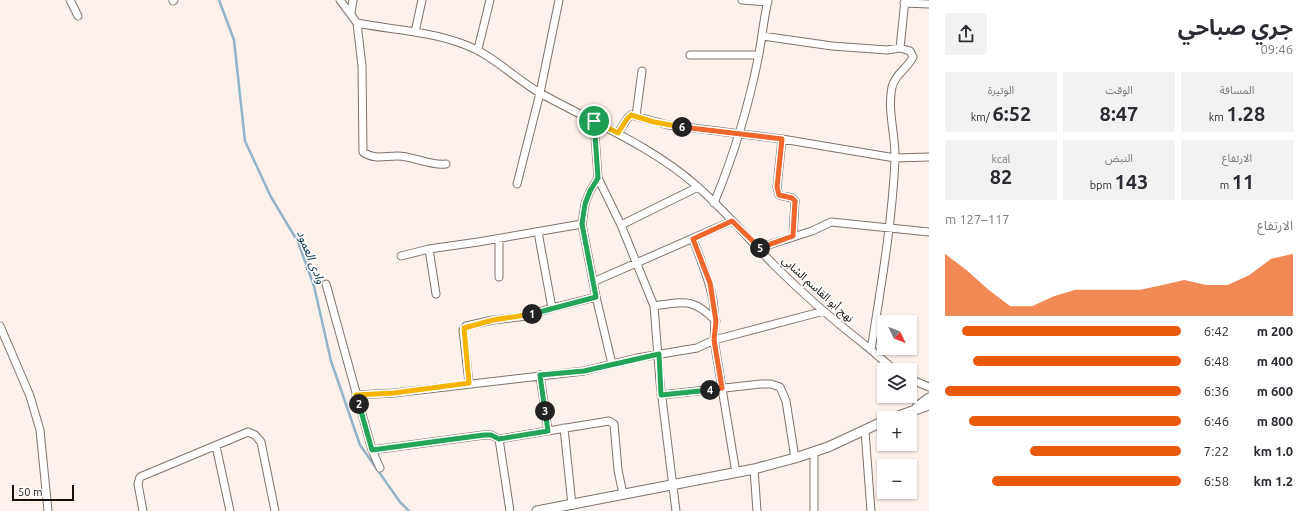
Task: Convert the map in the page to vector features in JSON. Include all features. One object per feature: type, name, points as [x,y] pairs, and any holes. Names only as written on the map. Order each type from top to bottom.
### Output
[{"type":"street","points":[[70,0],[78,16]]},
{"type":"street","points":[[340,0],[357,22],[362,66],[363,152],[374,157],[397,156],[430,164],[446,164]]},
{"type":"street","points":[[351,13],[353,0]]},
{"type":"street","points":[[415,32],[422,0]]},
{"type":"street","points":[[478,50],[490,0]]},
{"type":"street","points":[[517,184],[540,93],[559,0]]},
{"type":"street","points":[[714,202],[728,170],[739,133],[758,55],[768,1],[742,0]]},
{"type":"street","points":[[900,48],[904,2],[929,4]]},
{"type":"street","name":"نهج أبو القاسم الشابي","points":[[357,22],[415,32],[450,40],[478,50],[540,93],[618,133],[668,164],[714,202],[824,311],[871,350],[884,363]]},
{"type":"street","points":[[762,36],[832,46],[887,50],[900,48],[910,51],[913,58],[894,82],[892,88],[891,106],[895,158],[890,228],[871,350]]},
{"type":"street","points":[[690,55],[758,55]]},
{"type":"street","points":[[636,116],[642,71]]},
{"type":"street","points":[[618,133],[629,116],[636,116],[668,125],[782,139],[895,158],[929,157]]},
{"type":"street","points":[[594,121],[598,178],[621,225],[654,306],[659,354],[661,395],[674,485],[676,511]]},
{"type":"street","points":[[782,139],[777,187],[779,195],[792,198],[795,201],[793,236]]},
{"type":"street","points":[[598,178],[590,191],[585,204],[582,224],[596,297],[612,364]]},
{"type":"street","points":[[621,225],[698,188]]},
{"type":"street","points":[[593,282],[732,221]]},
{"type":"street","points":[[759,248],[832,222],[929,232]]},
{"type":"street","points":[[401,256],[429,248],[499,239],[582,224]]},
{"type":"street","points":[[538,232],[552,308]]},
{"type":"street","points":[[499,239],[499,277]]},
{"type":"street","points":[[693,239],[710,283],[716,321],[714,340],[736,473]]},
{"type":"street","points":[[429,248],[436,294]]},
{"type":"street","points":[[326,284],[372,450],[380,468]]},
{"type":"street","points":[[469,383],[463,330],[466,326],[493,320],[527,316],[596,297]]},
{"type":"street","points":[[654,306],[682,302],[692,303],[704,309],[716,321]]},
{"type":"street","points":[[356,395],[394,393],[469,383],[584,371],[659,354],[697,348],[714,340],[824,311]]},
{"type":"street","points":[[0,329],[30,396],[40,430],[48,511]]},
{"type":"street","points":[[540,375],[548,431]]},
{"type":"street","points":[[917,382],[929,387]]},
{"type":"street","points":[[661,395],[761,384],[771,384],[780,387],[786,401],[795,458]]},
{"type":"street","points":[[913,411],[929,398]]},
{"type":"street","points":[[913,411],[929,405]]},
{"type":"street","points":[[372,450],[484,435],[491,435],[499,439],[609,421],[614,424],[618,470],[622,494]]},
{"type":"street","points":[[537,511],[754,469],[814,452],[877,425]]},
{"type":"street","points":[[564,428],[572,505]]},
{"type":"street","points":[[865,431],[871,511]]},
{"type":"street","points":[[143,511],[138,484],[140,477],[248,432],[254,435],[261,442],[275,511]]},
{"type":"street","points":[[499,439],[510,511]]},
{"type":"street","points":[[216,446],[230,511]]},
{"type":"street","points":[[814,452],[814,511]]},
{"type":"street","points":[[754,469],[757,511]]},
{"type":"waterway","name":"وادي العمود","points":[[219,0],[234,40],[245,141],[271,197],[298,242],[314,286],[331,361],[360,445],[400,502],[409,511]]},
{"type":"route","points":[[631,115],[668,125],[782,139],[777,187],[779,195],[782,197],[792,198],[795,201],[793,236],[777,243],[759,248],[732,221],[693,239],[710,283],[716,321],[714,340],[722,388],[661,395],[659,354],[584,371],[540,375],[548,431],[499,439],[495,436],[484,435],[372,450],[356,395],[394,393],[469,383],[463,330],[466,326],[493,320],[527,316],[596,297],[582,224],[585,204],[590,191],[598,178],[594,121],[618,133],[631,115]]}]
